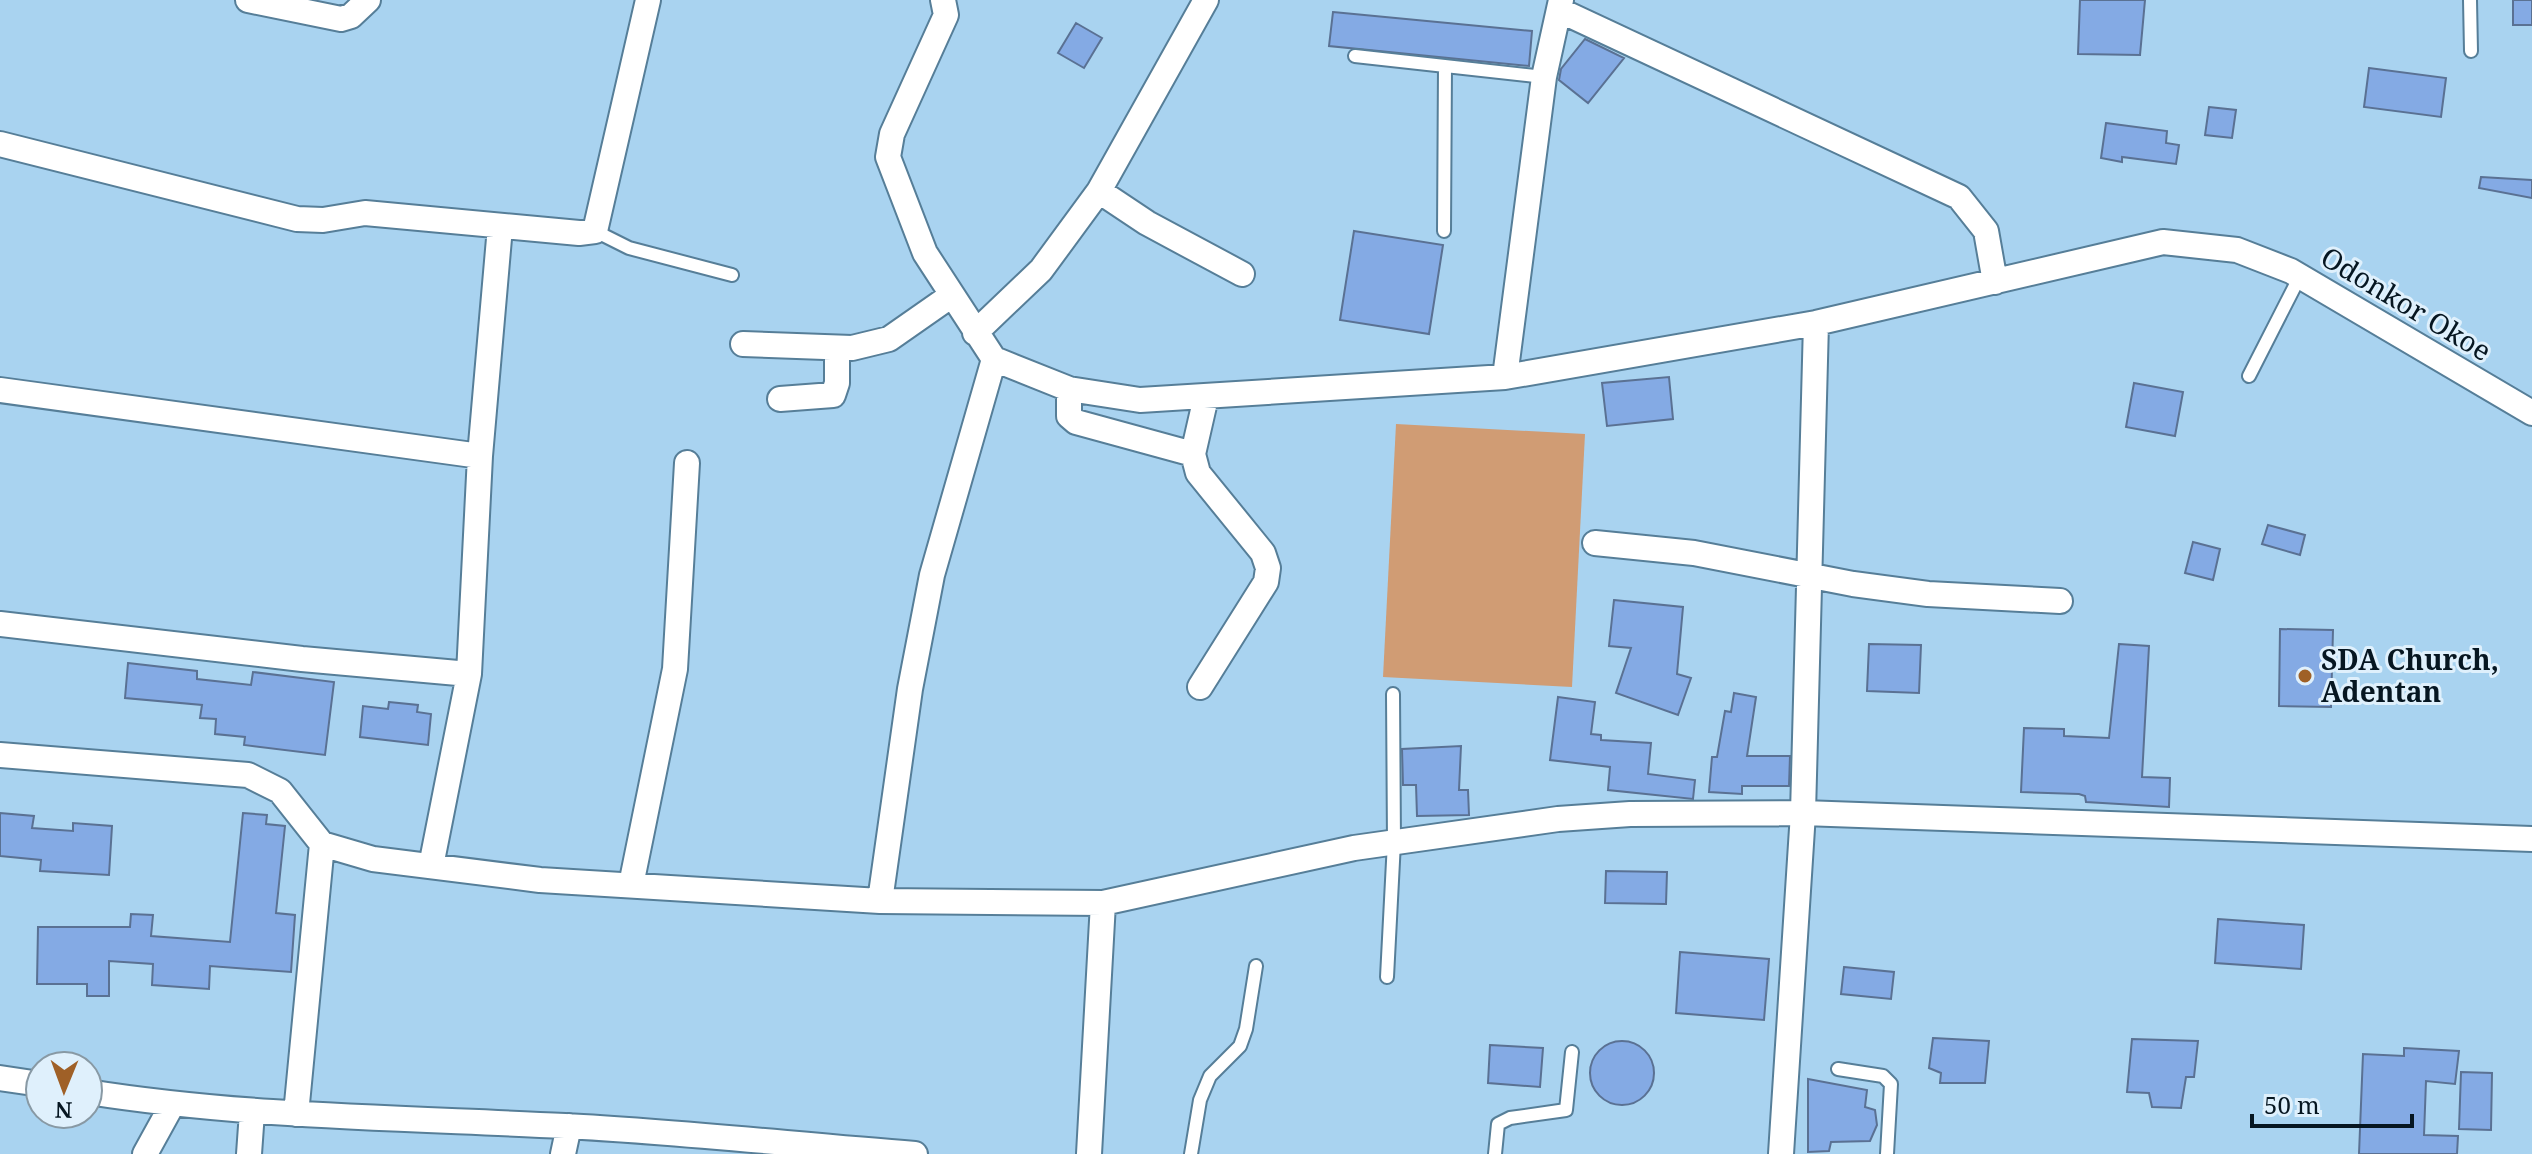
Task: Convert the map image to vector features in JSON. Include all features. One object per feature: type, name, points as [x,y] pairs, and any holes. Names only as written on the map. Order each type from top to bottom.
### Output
[{"type":"street","points":[[248,0],[341,19],[351,16],[368,0]]},
{"type":"street","points":[[0,144],[297,219],[323,220],[365,213],[500,227],[579,233],[595,231],[648,0]]},
{"type":"street","points":[[975,333],[1041,270],[1099,191],[1206,0]]},
{"type":"street","points":[[880,901],[910,689],[932,575],[994,359],[975,333],[912,225],[888,157],[892,134],[946,15],[947,2]]},
{"type":"street","points":[[1505,377],[1544,77],[1560,5],[1959,197],[1986,231],[1995,282]]},
{"type":"street","points":[[1099,191],[1155,228],[1242,274]]},
{"type":"street","points":[[431,866],[469,674],[480,456],[500,227]]},
{"type":"street","name":"Odonkor Okoe","points":[[994,359],[1069,389],[1140,400],[1505,377],[1816,323],[2163,242],[2237,250],[2295,274],[2532,413]]},
{"type":"street","points":[[743,344],[837,349],[889,339],[952,295]]},
{"type":"street","points":[[1781,1154],[1803,813],[1812,574],[1816,323]]},
{"type":"street","points":[[780,399],[833,395],[837,383],[837,349]]},
{"type":"street","points":[[1069,389],[1069,416],[1076,422],[1193,454]]},
{"type":"street","points":[[0,390],[480,456]]},
{"type":"street","points":[[1200,687],[1266,582],[1268,568],[1263,553],[1198,473],[1193,454],[1206,397]]},
{"type":"street","points":[[631,885],[675,669],[687,463]]},
{"type":"street","points":[[1595,543],[1694,553],[1928,594],[2060,601]]},
{"type":"street","points":[[0,624],[302,659],[469,674]]},
{"type":"street","points":[[0,755],[248,775],[280,791],[322,844],[373,859],[540,880],[880,901],[1103,903],[1394,842],[1558,819],[1630,814],[1803,813],[2532,839]]},
{"type":"street","points":[[296,1114],[322,844]]},
{"type":"street","points":[[1089,1154],[1103,903]]},
{"type":"street","points":[[0,1078],[24,1082]]},
{"type":"street","points":[[104,1094],[172,1105],[252,1112],[569,1126],[915,1154]]},
{"type":"street","points":[[145,1154],[172,1105]]},
{"type":"street","points":[[249,1154],[252,1112]]},
{"type":"street","points":[[563,1154],[569,1126]]},
{"type":"lane","points":[[2470,0],[2471,51]]},
{"type":"lane","points":[[1355,56],[1544,77]]},
{"type":"lane","points":[[1444,231],[1445,66]]},
{"type":"lane","points":[[595,231],[629,248],[732,275]]},
{"type":"lane","points":[[2249,376],[2295,274]]},
{"type":"lane","points":[[1387,977],[1394,842],[1393,694]]},
{"type":"lane","points":[[1191,1154],[1200,1100],[1210,1076],[1240,1046],[1246,1029],[1256,966]]},
{"type":"lane","points":[[1495,1154],[1498,1124],[1510,1118],[1566,1110],[1572,1052]]},
{"type":"lane","points":[[1838,1069],[1883,1076],[1891,1084],[1887,1154]]},
{"type":"shaded area","points":[[1396,424],[1585,434],[1572,687],[1383,677]]},
{"type":"building","points":[[2080,0],[2145,0],[2140,55],[2078,54]]},
{"type":"building","points":[[2513,0],[2532,0],[2532,25],[2513,25]]},
{"type":"building","points":[[1333,12],[1532,31],[1529,66],[1329,46]]},
{"type":"building","points":[[1076,23],[1102,38],[1084,68],[1058,53]]},
{"type":"building","points":[[1585,39],[1624,58],[1588,103],[1559,80],[1561,69]]},
{"type":"building","points":[[2369,68],[2446,78],[2441,117],[2364,107]]},
{"type":"building","points":[[2209,107],[2236,110],[2232,138],[2205,135]]},
{"type":"building","points":[[2106,123],[2167,131],[2166,143],[2179,145],[2176,164],[2122,157],[2122,162],[2101,158]]},
{"type":"building","points":[[2481,177],[2532,180],[2532,198],[2479,188]]},
{"type":"building","points":[[1354,231],[1443,245],[1429,334],[1340,320]]},
{"type":"building","points":[[1669,377],[1673,419],[1607,426],[1602,383]]},
{"type":"building","points":[[2134,383],[2183,392],[2175,436],[2126,427]]},
{"type":"building","points":[[2268,525],[2305,535],[2300,555],[2262,544]]},
{"type":"building","points":[[2193,542],[2220,549],[2213,580],[2185,573]]},
{"type":"building","points":[[1614,600],[1683,607],[1677,674],[1691,678],[1678,715],[1616,693],[1631,648],[1609,646]]},
{"type":"building","points":[[2280,629],[2333,630],[2331,707],[2279,706]]},
{"type":"building","points":[[1869,644],[1921,645],[1919,693],[1867,691]]},
{"type":"building","points":[[2119,644],[2149,646],[2142,777],[2170,778],[2169,807],[2086,802],[2085,796],[2079,794],[2021,792],[2024,728],[2064,729],[2064,736],[2109,738]]},
{"type":"building","points":[[128,663],[197,671],[197,679],[251,685],[253,672],[334,682],[325,755],[244,745],[245,737],[215,734],[216,719],[200,718],[202,705],[125,698]]},
{"type":"building","points":[[1734,693],[1756,697],[1747,756],[1790,756],[1789,786],[1742,786],[1742,794],[1709,792],[1712,757],[1717,757],[1725,711],[1731,712]]},
{"type":"building","points":[[1558,697],[1595,702],[1591,734],[1601,735],[1601,740],[1651,743],[1648,774],[1695,780],[1693,799],[1608,790],[1610,767],[1550,760]]},
{"type":"building","points":[[389,702],[418,705],[417,712],[431,714],[428,745],[360,737],[363,706],[388,709]]},
{"type":"building","points":[[1461,746],[1459,790],[1468,790],[1469,815],[1417,816],[1416,785],[1403,785],[1402,749]]},
{"type":"building","points":[[0,813],[34,816],[32,828],[73,831],[73,823],[112,826],[109,875],[40,871],[41,860],[0,856]]},
{"type":"building","points":[[243,813],[267,815],[266,824],[285,826],[276,913],[295,915],[291,972],[210,966],[209,989],[152,985],[153,964],[109,961],[109,996],[87,996],[87,984],[37,984],[38,927],[130,927],[131,914],[153,915],[151,936],[230,942]]},
{"type":"building","points":[[1606,871],[1667,872],[1666,904],[1605,903]]},
{"type":"building","points":[[2218,919],[2304,925],[2301,969],[2215,963]]},
{"type":"building","points":[[1680,952],[1769,959],[1764,1020],[1676,1013]]},
{"type":"building","points":[[1844,967],[1894,972],[1891,999],[1841,994]]},
{"type":"building","points":[[1933,1038],[1989,1041],[1985,1083],[1940,1083],[1941,1073],[1929,1068]]},
{"type":"building","points":[[2132,1039],[2198,1041],[2194,1077],[2186,1077],[2181,1108],[2152,1107],[2149,1093],[2127,1092]]},
{"type":"building","points":[[1616,1041],[1628,1041],[1645,1050],[1652,1061],[1652,1085],[1645,1096],[1628,1105],[1616,1105],[1604,1100],[1595,1091],[1590,1079],[1590,1067],[1595,1055],[1604,1046]]},
{"type":"building","points":[[1490,1045],[1543,1048],[1540,1087],[1488,1083]]},
{"type":"building","points":[[2404,1048],[2459,1051],[2455,1084],[2426,1081],[2424,1135],[2458,1136],[2457,1154],[2359,1154],[2363,1054],[2404,1056]]},
{"type":"building","points":[[2461,1072],[2492,1073],[2491,1130],[2459,1129]]},
{"type":"building","points":[[1808,1079],[1867,1090],[1865,1107],[1875,1110],[1877,1125],[1870,1141],[1831,1142],[1829,1151],[1808,1152]]},
{"type":"place","name":"SDA Church, Adentan","points":[[2305,676]]}]
